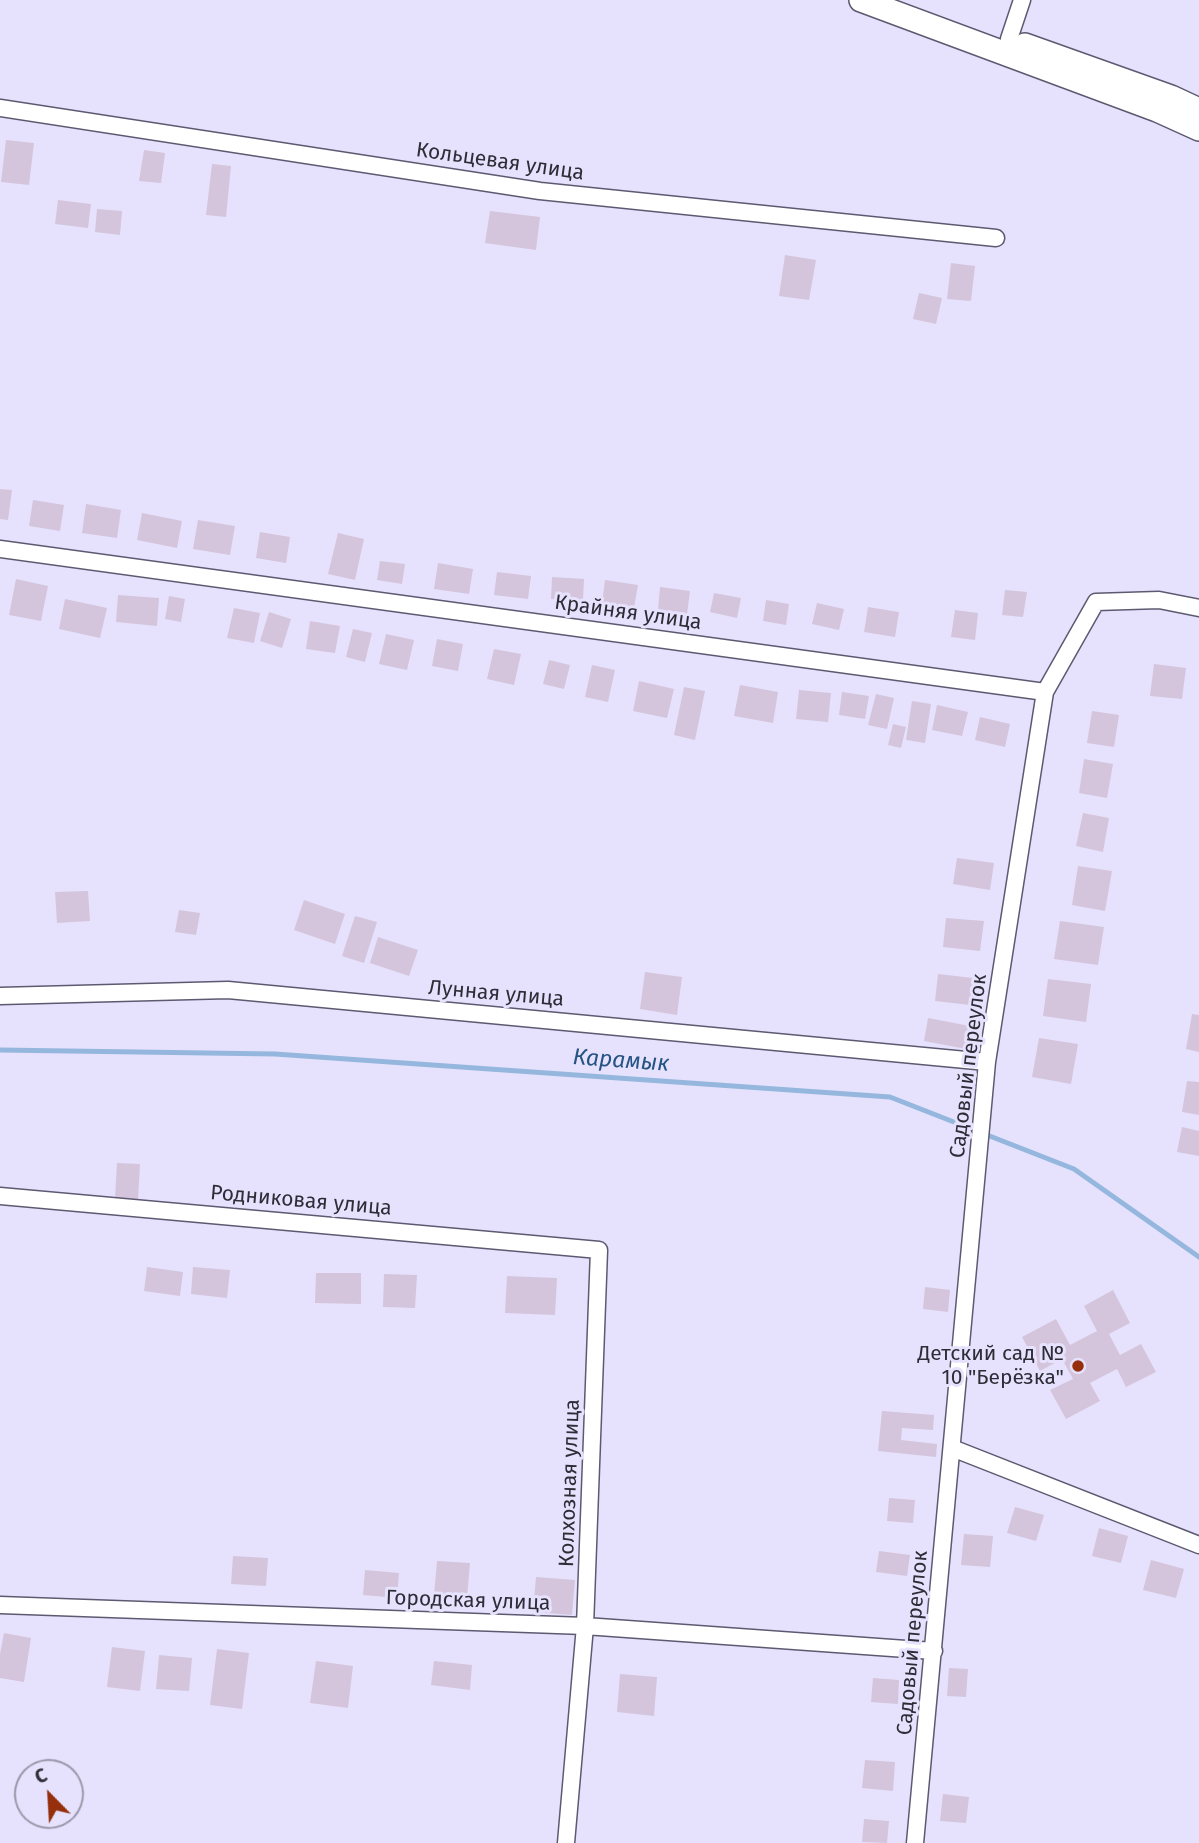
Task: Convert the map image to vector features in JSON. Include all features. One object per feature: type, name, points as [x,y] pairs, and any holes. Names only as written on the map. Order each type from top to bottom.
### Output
[{"type":"main road","points":[[861,0],[1199,128]]},
{"type":"main road","points":[[902,0],[1171,97],[1199,110]]},
{"type":"street","points":[[1009,39],[1023,0]]},
{"type":"street","name":"Кольцевая улица","points":[[0,108],[540,191],[996,237]]},
{"type":"street","name":"Крайняя улица","points":[[0,549],[1045,692]]},
{"type":"street","points":[[1045,692],[1096,602],[1159,600],[1199,608]]},
{"type":"street","name":"Садовый переулок","points":[[915,1843],[988,1062],[1045,692]]},
{"type":"street","name":"Лунная улица","points":[[0,996],[228,990],[988,1062]]},
{"type":"street","name":"Родниковая улица","points":[[0,1196],[599,1250]]},
{"type":"street","name":"Колхозная улица","points":[[566,1843],[585,1626],[599,1250]]},
{"type":"street","points":[[953,1448],[1199,1545]]},
{"type":"street","name":"Городская улица","points":[[0,1605],[585,1626],[934,1651]]},
{"type":"building","points":[[6,140],[34,143],[29,185],[1,182]]},
{"type":"building","points":[[144,150],[165,153],[161,183],[139,181]]},
{"type":"building","points":[[212,164],[231,166],[226,217],[206,215]]},
{"type":"building","points":[[58,200],[91,204],[88,228],[55,224]]},
{"type":"building","points":[[97,209],[122,211],[120,235],[95,232]]},
{"type":"building","points":[[490,211],[540,217],[536,250],[485,243]]},
{"type":"building","points":[[785,255],[816,260],[809,300],[779,296]]},
{"type":"building","points":[[951,263],[975,266],[971,301],[947,299]]},
{"type":"building","points":[[919,293],[942,298],[936,324],[913,319]]},
{"type":"building","points":[[0,489],[12,490],[8,520],[0,519]]},
{"type":"building","points":[[33,500],[64,505],[60,531],[29,526]]},
{"type":"building","points":[[86,504],[121,510],[117,538],[82,533]]},
{"type":"building","points":[[142,513],[182,521],[177,548],[137,540]]},
{"type":"building","points":[[198,520],[235,526],[230,555],[193,549]]},
{"type":"building","points":[[260,532],[290,537],[286,563],[256,558]]},
{"type":"building","points":[[338,533],[364,539],[355,580],[328,574]]},
{"type":"building","points":[[380,561],[405,564],[402,584],[377,580]]},
{"type":"building","points":[[438,563],[473,569],[469,594],[434,589]]},
{"type":"building","points":[[497,572],[531,576],[528,599],[494,595]]},
{"type":"building","points":[[552,577],[584,579],[583,601],[551,599]]},
{"type":"building","points":[[16,579],[48,586],[41,621],[9,615]]},
{"type":"building","points":[[605,580],[638,585],[634,608],[602,603]]},
{"type":"building","points":[[660,587],[690,591],[687,614],[658,610]]},
{"type":"building","points":[[1005,590],[1027,592],[1023,617],[1002,615]]},
{"type":"building","points":[[714,593],[741,598],[737,618],[710,612]]},
{"type":"building","points":[[118,595],[159,598],[157,626],[116,622]]},
{"type":"building","points":[[169,596],[185,599],[181,622],[165,619]]},
{"type":"building","points":[[65,599],[107,608],[100,638],[59,629]]},
{"type":"building","points":[[766,600],[789,604],[786,625],[763,621]]},
{"type":"building","points":[[817,603],[844,609],[839,630],[812,624]]},
{"type":"building","points":[[868,607],[899,612],[895,637],[864,632]]},
{"type":"building","points":[[234,608],[260,613],[254,643],[227,638]]},
{"type":"building","points":[[955,610],[978,613],[975,640],[951,637]]},
{"type":"building","points":[[269,612],[291,619],[282,648],[260,641]]},
{"type":"building","points":[[310,621],[340,626],[335,653],[306,649]]},
{"type":"building","points":[[353,629],[372,633],[365,662],[346,657]]},
{"type":"building","points":[[386,634],[414,640],[407,670],[379,664]]},
{"type":"building","points":[[437,639],[463,644],[458,671],[432,666]]},
{"type":"building","points":[[494,649],[521,654],[514,685],[487,679]]},
{"type":"building","points":[[549,660],[570,665],[564,689],[543,684]]},
{"type":"building","points":[[1154,664],[1186,668],[1182,699],[1150,696]]},
{"type":"building","points":[[592,665],[615,670],[608,702],[585,697]]},
{"type":"building","points":[[639,681],[674,689],[667,718],[633,711]]},
{"type":"building","points":[[740,685],[778,692],[773,723],[734,716]]},
{"type":"building","points":[[684,687],[705,691],[695,740],[674,735]]},
{"type":"building","points":[[799,690],[831,693],[828,722],[796,719]]},
{"type":"building","points":[[842,692],[869,696],[865,719],[839,715]]},
{"type":"building","points":[[876,694],[894,698],[887,729],[868,725]]},
{"type":"building","points":[[912,701],[931,704],[925,743],[906,740]]},
{"type":"building","points":[[937,705],[968,712],[962,736],[932,730]]},
{"type":"building","points":[[1092,711],[1119,715],[1114,747],[1087,743]]},
{"type":"building","points":[[980,717],[1010,724],[1005,747],[975,740]]},
{"type":"building","points":[[893,724],[906,727],[901,748],[888,745]]},
{"type":"building","points":[[1084,759],[1113,764],[1107,798],[1079,793]]},
{"type":"building","points":[[1083,813],[1109,818],[1103,852],[1076,846]]},
{"type":"building","points":[[957,858],[994,863],[990,890],[953,884]]},
{"type":"building","points":[[1078,866],[1112,871],[1105,911],[1072,905]]},
{"type":"building","points":[[88,891],[90,921],[57,923],[55,892]]},
{"type":"building","points":[[304,900],[345,914],[335,944],[294,930]]},
{"type":"building","points":[[179,910],[200,913],[196,935],[175,932]]},
{"type":"building","points":[[355,916],[377,922],[364,963],[342,956]]},
{"type":"building","points":[[946,918],[984,921],[980,951],[943,947]]},
{"type":"building","points":[[1060,921],[1104,927],[1098,965],[1054,959]]},
{"type":"building","points":[[378,937],[418,950],[409,976],[370,963]]},
{"type":"building","points":[[645,972],[682,977],[677,1015],[640,1009]]},
{"type":"building","points":[[938,974],[973,978],[970,1005],[935,1001]]},
{"type":"building","points":[[1048,979],[1091,984],[1086,1022],[1043,1016]]},
{"type":"building","points":[[1192,1014],[1199,1015],[1199,1052],[1186,1049]]},
{"type":"building","points":[[928,1018],[970,1026],[966,1049],[924,1041]]},
{"type":"building","points":[[1039,1038],[1078,1044],[1071,1084],[1032,1077]]},
{"type":"building","points":[[1187,1081],[1199,1082],[1199,1115],[1182,1112]]},
{"type":"building","points":[[1182,1127],[1199,1131],[1199,1156],[1177,1152]]},
{"type":"building","points":[[117,1163],[140,1164],[138,1199],[115,1198]]},
{"type":"building","points":[[147,1267],[183,1272],[180,1296],[144,1291]]},
{"type":"building","points":[[193,1267],[230,1270],[227,1298],[191,1294]]},
{"type":"building","points":[[316,1273],[361,1273],[361,1304],[315,1303]]},
{"type":"building","points":[[384,1274],[417,1275],[415,1308],[383,1307]]},
{"type":"building","points":[[507,1276],[557,1278],[555,1315],[505,1313]]},
{"type":"building","points":[[925,1287],[950,1290],[948,1312],[923,1309]]},
{"type":"building","points":[[1113,1290],[1130,1323],[1109,1334],[1120,1355],[1141,1344],[1156,1372],[1126,1387],[1117,1369],[1090,1383],[1100,1401],[1066,1419],[1050,1390],[1073,1379],[1062,1359],[1040,1371],[1022,1337],[1056,1319],[1070,1345],[1097,1331],[1084,1306]]},
{"type":"building","points":[[882,1411],[934,1415],[933,1430],[902,1428],[901,1440],[937,1444],[936,1457],[878,1451]]},
{"type":"building","points":[[889,1498],[915,1500],[913,1523],[887,1521]]},
{"type":"building","points":[[1015,1507],[1044,1515],[1036,1541],[1007,1533]]},
{"type":"building","points":[[1099,1528],[1128,1536],[1121,1563],[1092,1556]]},
{"type":"building","points":[[964,1534],[993,1536],[990,1567],[961,1565]]},
{"type":"building","points":[[879,1551],[910,1555],[907,1576],[876,1572]]},
{"type":"building","points":[[233,1556],[268,1558],[266,1586],[231,1584]]},
{"type":"building","points":[[1151,1560],[1184,1569],[1176,1598],[1143,1590]]},
{"type":"building","points":[[437,1561],[470,1563],[467,1598],[434,1596]]},
{"type":"building","points":[[365,1570],[399,1573],[397,1598],[363,1595]]},
{"type":"building","points":[[536,1577],[575,1580],[572,1615],[533,1612]]},
{"type":"building","points":[[4,1633],[31,1638],[24,1682],[0,1678],[0,1654]]},
{"type":"building","points":[[112,1647],[145,1651],[140,1691],[107,1687]]},
{"type":"building","points":[[217,1649],[249,1653],[242,1709],[210,1705]]},
{"type":"building","points":[[159,1655],[192,1658],[189,1691],[156,1689]]},
{"type":"building","points":[[316,1661],[353,1666],[348,1708],[310,1703]]},
{"type":"building","points":[[434,1661],[472,1665],[470,1690],[431,1685]]},
{"type":"building","points":[[949,1668],[968,1669],[966,1697],[947,1696]]},
{"type":"building","points":[[620,1674],[657,1677],[654,1716],[617,1712]]},
{"type":"building","points":[[873,1678],[899,1680],[898,1704],[871,1702]]},
{"type":"building","points":[[865,1760],[895,1762],[893,1791],[862,1788]]},
{"type":"building","points":[[943,1794],[969,1797],[966,1823],[940,1821]]},
{"type":"building","points":[[864,1819],[889,1821],[887,1843],[862,1842]]},
{"type":"waterway","name":"Карамык","points":[[0,1050],[275,1054],[890,1097],[1074,1169],[1199,1257]]},
{"type":"place","name":"Детский сад № 10 \"Берёзка\"","points":[[1078,1366]]}]
